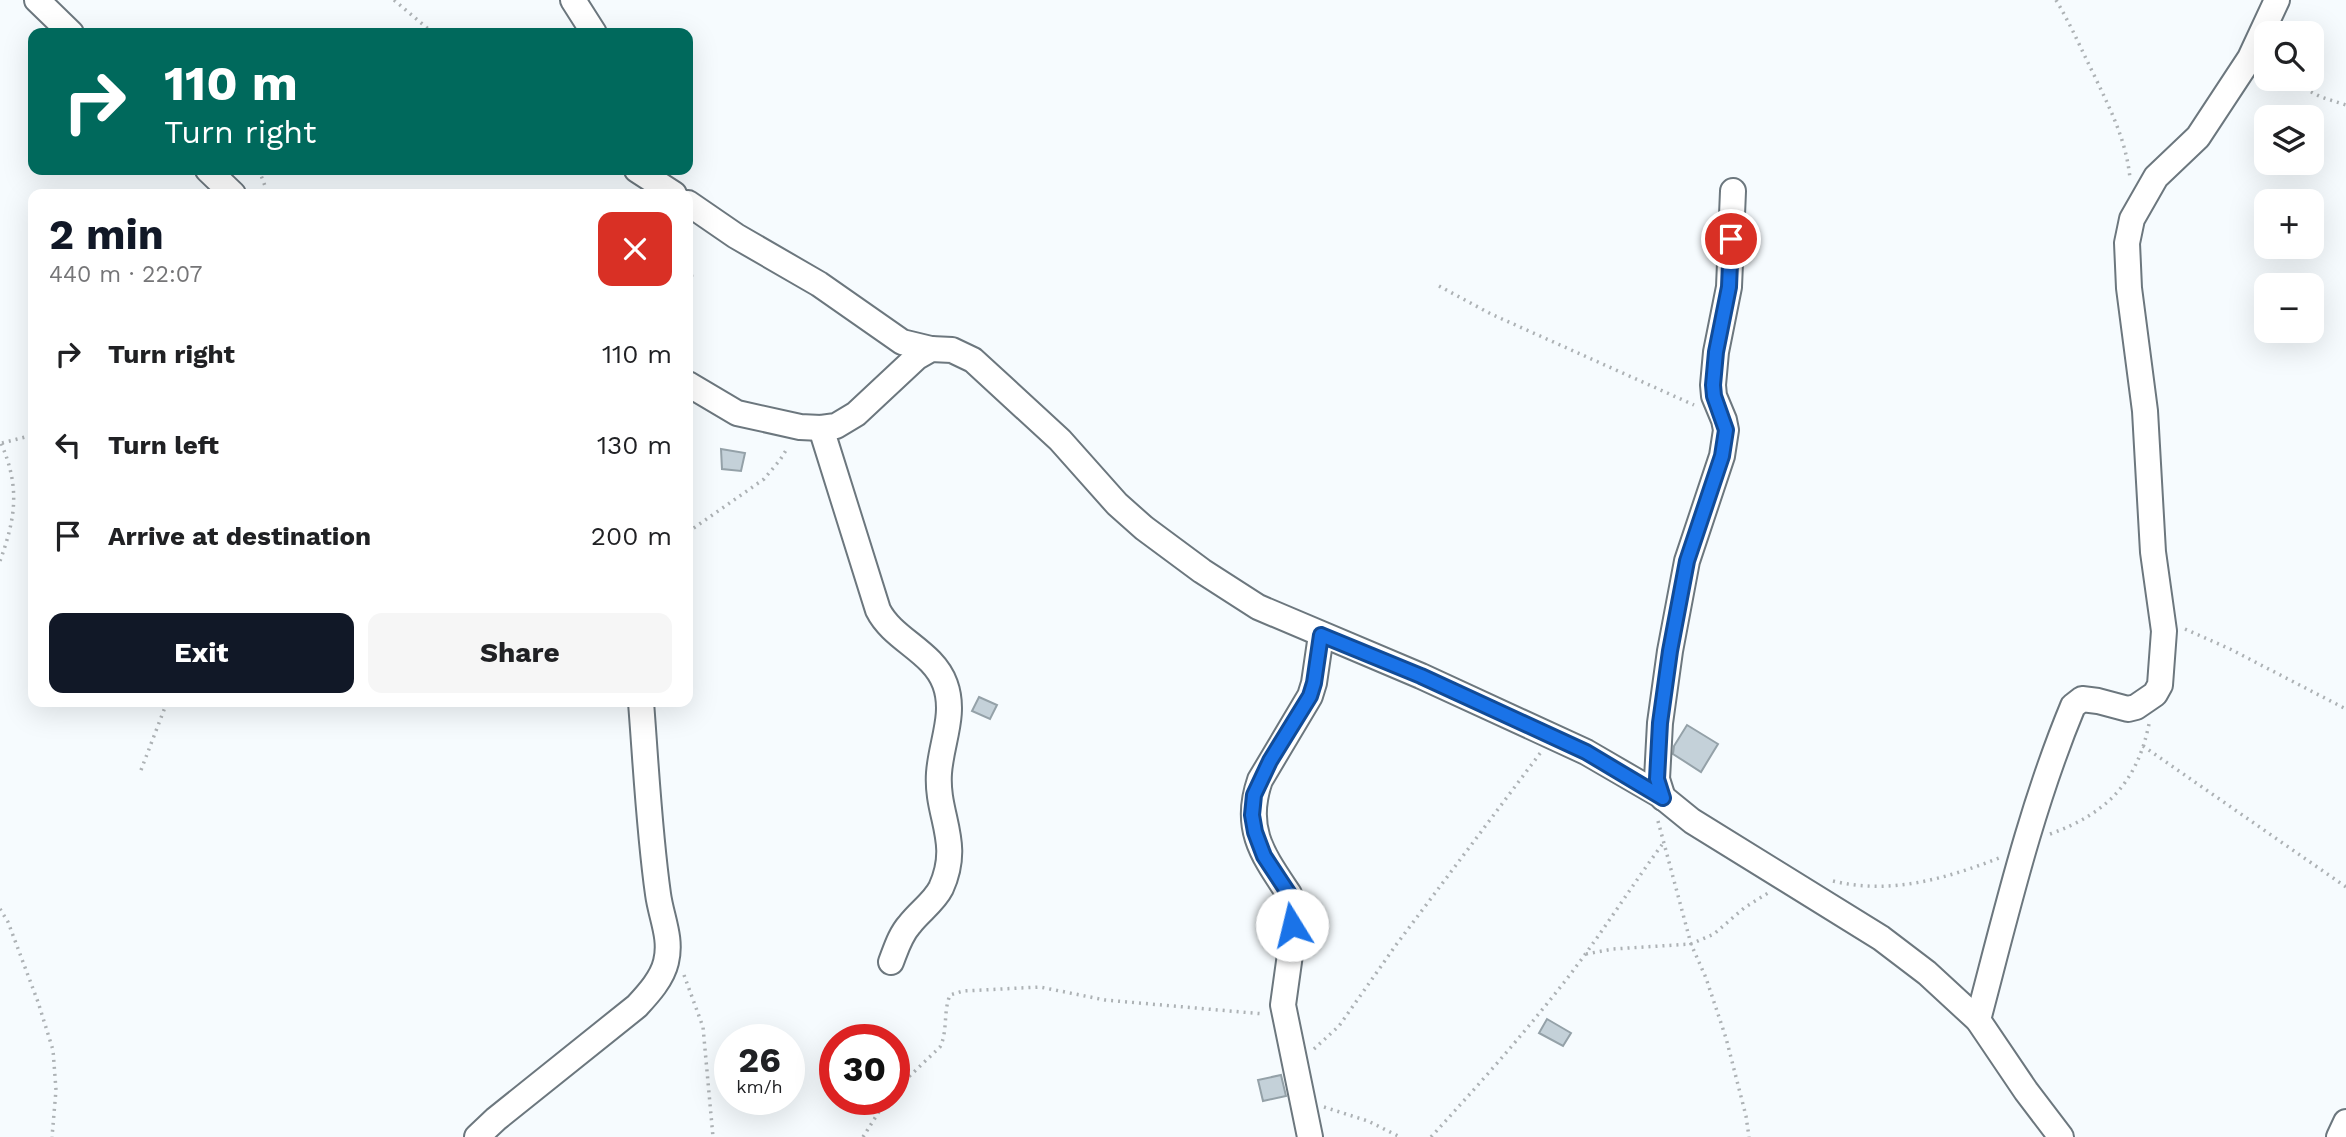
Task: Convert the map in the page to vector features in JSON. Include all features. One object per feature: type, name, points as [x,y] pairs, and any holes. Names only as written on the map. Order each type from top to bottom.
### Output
[{"type":"street","points":[[37,0],[66,28]]},
{"type":"street","points":[[573,0],[591,28]]},
{"type":"street","points":[[1978,1020],[2049,767],[2076,702],[2082,699],[2129,709],[2136,708],[2155,694],[2160,685],[2164,631],[2148,491],[2145,411],[2129,288],[2129,232],[2132,219],[2156,177],[2198,137],[2250,58],[2277,0]]},
{"type":"street","points":[[213,175],[228,189]]},
{"type":"street","points":[[648,175],[667,185]]},
{"type":"street","points":[[1661,796],[1657,779],[1660,723],[1670,651],[1687,561],[1722,456],[1726,430],[1713,385],[1716,352],[1729,287],[1733,191]]},
{"type":"street","points":[[693,206],[736,236],[818,284],[902,342],[931,349],[952,350],[983,367],[1060,440],[1117,503],[1144,528],[1258,607],[1421,676],[1586,752],[1661,796],[1692,821],[1881,938],[1927,973],[1978,1020],[2026,1091],[2062,1137]]},
{"type":"street","points":[[693,386],[737,413],[811,427],[836,426],[856,414],[917,357],[931,349]]},
{"type":"street","points":[[811,427],[884,623],[927,658],[939,672],[949,701],[946,740],[939,773],[950,850],[948,868],[940,891],[908,925],[891,962]]},
{"type":"street","points":[[1310,1137],[1284,1015],[1283,993],[1292,940],[1293,910],[1289,894],[1264,856],[1252,815],[1254,795],[1270,761],[1310,696],[1321,635]]},
{"type":"street","points":[[477,1137],[637,1006],[662,972],[666,961],[668,936],[658,897],[641,707]]},
{"type":"street","points":[[2339,1137],[2346,1122]]},
{"type":"path","points":[[394,0],[427,28]]},
{"type":"path","points":[[2056,0],[2072,25],[2113,113],[2123,138],[2130,178]]},
{"type":"path","points":[[2309,91],[2346,105]]},
{"type":"path","points":[[1439,286],[1491,314],[1724,420]]},
{"type":"path","points":[[693,529],[764,479],[811,427]]},
{"type":"path","points":[[0,561],[9,537],[14,511],[11,466],[1,443],[28,436]]},
{"type":"path","points":[[2162,619],[2230,649],[2346,709]]},
{"type":"path","points":[[1828,880],[1879,887],[1912,884],[1978,866],[2073,826],[2110,800],[2127,781],[2143,746],[2155,694]]},
{"type":"path","points":[[141,770],[165,707]]},
{"type":"path","points":[[1295,1066],[1339,1026],[1396,945],[1553,737]]},
{"type":"path","points":[[2143,746],[2346,887]]},
{"type":"path","points":[[1661,796],[1657,819],[1691,944],[1706,978],[1726,1038],[1749,1137]]},
{"type":"path","points":[[1431,1137],[1556,993],[1664,842]]},
{"type":"path","points":[[1584,955],[1613,949],[1691,944],[1714,934],[1744,908],[1786,881]]},
{"type":"path","points":[[0,909],[8,922],[54,1050],[56,1090],[52,1137]]},
{"type":"path","points":[[682,969],[703,1027],[713,1137]]},
{"type":"path","points":[[910,1076],[940,1047],[950,995],[964,991],[1040,987],[1105,1000],[1284,1015]]},
{"type":"path","points":[[1302,1101],[1368,1121],[1400,1137]]},
{"type":"path","points":[[863,1137],[877,1115]]},
{"type":"building","points":[[721,449],[745,453],[741,471],[722,469]]},
{"type":"building","points":[[979,697],[997,705],[990,719],[972,711]]},
{"type":"building","points":[[1687,725],[1718,744],[1701,772],[1673,754],[1674,746]]},
{"type":"building","points":[[1547,1019],[1571,1033],[1563,1046],[1539,1033]]},
{"type":"building","points":[[1281,1075],[1286,1096],[1263,1101],[1258,1080]]},
{"type":"route","points":[[1292,925],[1293,910],[1289,894],[1264,856],[1252,815],[1254,795],[1260,780],[1310,696],[1321,635],[1517,719],[1586,752],[1663,798],[1657,779],[1660,723],[1670,651],[1687,561],[1722,456],[1726,430],[1713,385],[1716,352],[1729,287],[1731,239]]}]
